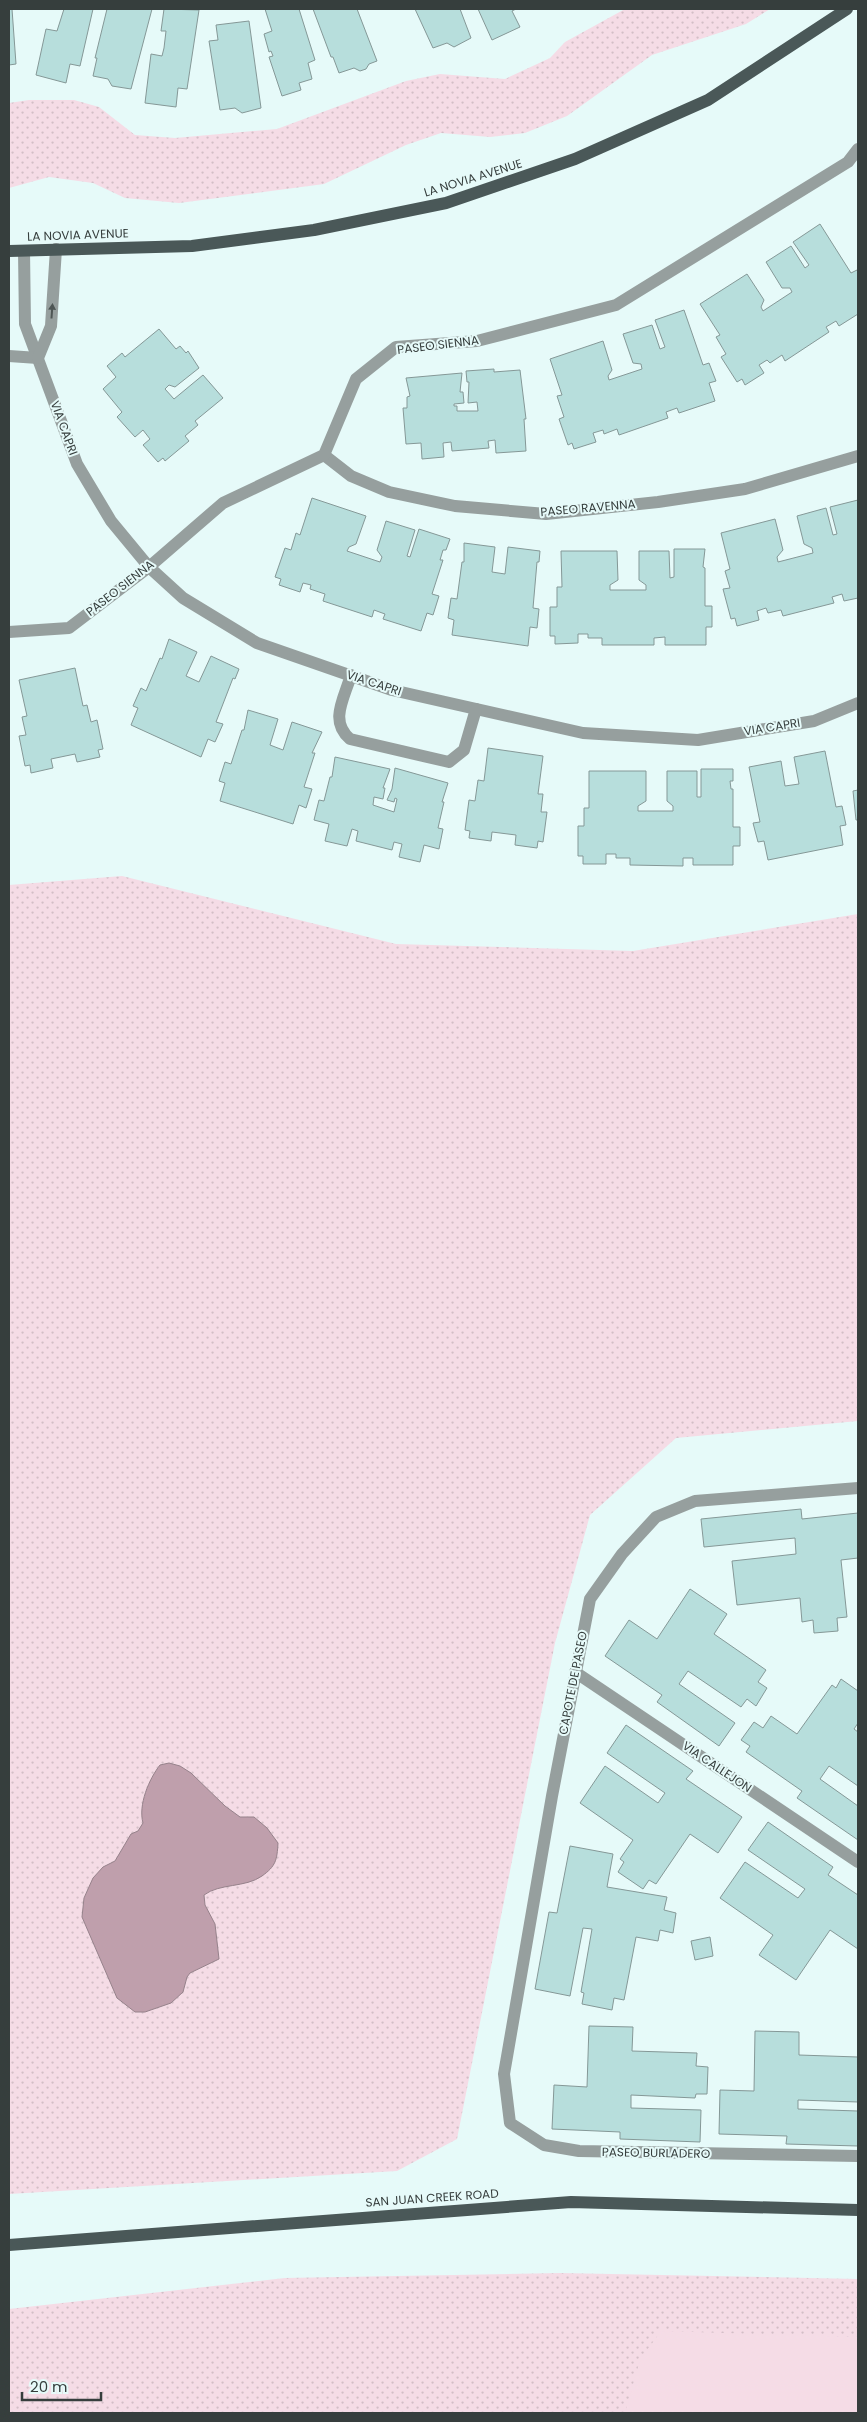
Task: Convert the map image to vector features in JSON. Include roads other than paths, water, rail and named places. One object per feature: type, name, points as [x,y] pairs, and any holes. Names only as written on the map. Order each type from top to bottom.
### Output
[{"type":"main road","name":"LA NOVIA AVENUE","points":[[9,251],[192,246],[314,230],[446,203],[575,159],[708,100],[847,9]]},
{"type":"main road","name":"SAN JUAN CREEK ROAD","points":[[9,2245],[571,2202],[858,2210]]},
{"type":"street","name":"PASEO SIENNA","points":[[9,632],[69,628],[149,567],[223,504],[324,455],[356,379],[396,348],[477,341],[616,305],[853,164],[858,149]]},
{"type":"street","points":[[9,356],[38,358],[51,326],[56,249]]},
{"type":"street","name":"VIA CAPRI","points":[[24,251],[25,324],[77,464],[111,521],[149,567],[183,598],[257,643],[392,690],[583,733],[698,740],[814,721],[858,703]]},
{"type":"street","name":"PASEO RAVENNA","points":[[324,455],[351,476],[389,492],[456,506],[546,514],[658,502],[745,489],[858,456]]},
{"type":"street","points":[[351,675],[337,720],[341,731],[350,739],[449,762],[464,750],[476,709]]},
{"type":"street","name":"CAPOTE DE PASEO","points":[[504,2074],[575,1672],[590,1599],[622,1554],[656,1517],[695,1502],[858,1488]]},
{"type":"street","name":"VIA CALLEJON","points":[[575,1672],[858,1862]]},
{"type":"street","name":"PASEO BURLADERO","points":[[504,2074],[510,2123],[544,2145],[579,2151],[858,2156]]}]
